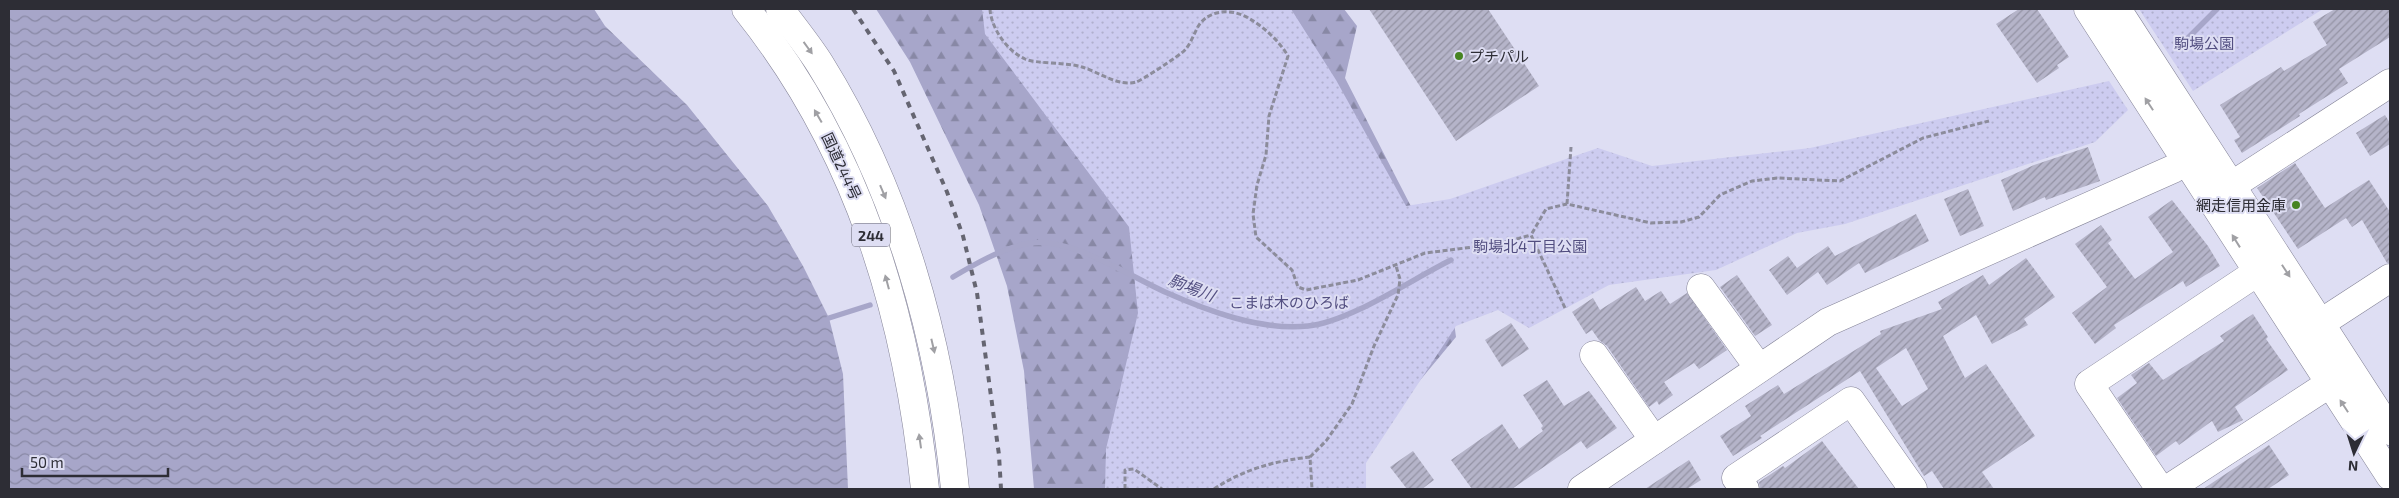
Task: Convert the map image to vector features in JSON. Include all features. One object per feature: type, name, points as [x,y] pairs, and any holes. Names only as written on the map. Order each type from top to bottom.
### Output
[{"type":"main road","name":"国道244号","points":[[746,9],[770,39],[826,129],[864,214],[884,272],[913,392],[925,489]]},
{"type":"main road","name":"国道244号","points":[[780,9],[819,63],[848,113],[899,230],[911,263],[942,386],[955,489]]},
{"type":"main road","points":[[2088,9],[2197,156],[2309,330],[2329,384],[2390,476]]},
{"type":"main road","points":[[2117,9],[2197,156]]},
{"type":"main road","points":[[2220,192],[2390,83]]},
{"type":"main road","points":[[1582,489],[1828,322],[2197,156]]},
{"type":"main road","points":[[2220,192],[2256,273],[2309,330],[2390,431]]},
{"type":"main road","points":[[2160,489],[2089,384],[2256,273]]},
{"type":"main road","points":[[2309,330],[2390,278]]},
{"type":"main road","points":[[1701,288],[1760,368]]},
{"type":"main road","points":[[1594,355],[1654,440]]},
{"type":"main road","points":[[2168,489],[2329,384]]},
{"type":"main road","points":[[1744,489],[1736,478],[1851,401],[1913,489]]},
{"type":"path","points":[[990,9],[990,19],[1004,43],[1026,60],[1074,65],[1120,82],[1137,82],[1184,51],[1200,23],[1215,13],[1230,10],[1258,23],[1283,48],[1288,56],[1268,116],[1266,155],[1257,184],[1253,214],[1256,237],[1292,270],[1298,287],[1306,290],[1358,280],[1425,254],[1498,244],[1532,235],[1546,209],[1567,204],[1651,223],[1681,222],[1699,217],[1720,195],[1752,181],[1778,178],[1840,181],[1923,138],[1989,120]]},
{"type":"path","points":[[1567,204],[1571,148]]},
{"type":"path","points":[[1532,235],[1565,308]]},
{"type":"path","points":[[1214,489],[1230,478],[1262,465],[1310,456],[1326,441],[1352,404],[1374,346],[1398,295],[1400,279],[1396,266]]},
{"type":"path","points":[[1310,456],[1312,489]]},
{"type":"path","points":[[1125,489],[1125,470],[1134,469],[1162,489]]},
{"type":"green space","name":"こまば木のひろば","points":[[876,9],[1344,9],[1357,26],[1345,78],[1418,220],[1442,232],[1456,337],[1344,472],[1344,489],[1034,489],[1024,371],[1007,286],[979,205],[910,62]]},
{"type":"green space","name":"こまば木のひろば","points":[[982,9],[1291,9],[1336,80],[1406,206],[1450,199],[1598,148],[1652,166],[1810,148],[2109,81],[2128,110],[2095,142],[1845,224],[1797,233],[1716,270],[1609,285],[1529,328],[1498,310],[1456,326],[1366,463],[1366,489],[1105,489],[1106,449],[1138,313],[1129,227],[985,34]]},
{"type":"green space","name":"駒場公園","points":[[2139,9],[2323,9],[2193,91]]},
{"type":"water","points":[[9,9],[594,9],[605,26],[687,105],[768,206],[803,266],[829,318],[843,374],[848,489],[9,489]]},
{"type":"building","points":[[1369,9],[1488,9],[1539,86],[1456,141]]},
{"type":"building","points":[[2019,9],[2037,9],[2069,57],[2057,65],[2059,68],[2037,83],[1996,24]]},
{"type":"building","points":[[2335,9],[2390,9],[2390,37],[2339,69],[2348,83],[2242,153],[2234,140],[2240,137],[2220,105],[2281,67],[2284,71],[2327,45],[2313,22]]},
{"type":"building","points":[[2385,115],[2390,123],[2390,144],[2370,156],[2356,133]]},
{"type":"building","points":[[2088,147],[2100,181],[2046,200],[2045,197],[2013,211],[2001,180],[2034,165]]},
{"type":"building","points":[[2295,163],[2325,208],[2369,180],[2390,212],[2390,263],[2387,263],[2362,220],[2352,227],[2346,218],[2298,249],[2257,188]]},
{"type":"building","points":[[1968,189],[1984,226],[1960,236],[1944,199]]},
{"type":"building","points":[[2172,200],[2208,246],[2220,266],[2186,287],[2183,281],[2114,325],[2116,328],[2095,344],[2072,313],[2107,287],[2075,244],[2101,225],[2112,240],[2108,243],[2135,279],[2173,252],[2148,217]]},
{"type":"building","points":[[1916,214],[1929,241],[1865,273],[1859,263],[1827,285],[1818,272],[1787,295],[1769,270],[1788,256],[1797,268],[1828,246],[1835,256]]},
{"type":"building","points":[[2026,258],[2055,297],[2024,319],[2028,325],[1992,344],[1976,315],[1943,336],[1965,378],[1986,364],[2035,436],[1982,472],[1994,489],[1944,489],[1932,471],[1924,476],[1860,371],[1760,436],[1762,438],[1733,456],[1720,436],[1751,416],[1745,406],[1778,385],[1784,394],[1881,334],[1880,331],[1942,309],[1938,302],[1983,275],[1989,285]],"holes":[[[1906,348],[1928,389],[1902,406],[1876,368]]]},
{"type":"building","points":[[1737,275],[1772,325],[1755,336],[1720,287]]},
{"type":"building","points":[[1636,287],[1645,301],[1661,291],[1670,304],[1687,293],[1727,350],[1699,369],[1694,363],[1664,382],[1673,395],[1659,405],[1657,401],[1649,407],[1607,346],[1599,340],[1592,330],[1586,334],[1572,312],[1593,298],[1600,310]]},
{"type":"building","points":[[2253,314],[2268,337],[2266,339],[2288,370],[2235,407],[2243,420],[2218,432],[2212,421],[2179,445],[2176,441],[2156,456],[2117,398],[2137,383],[2131,375],[2149,363],[2163,380],[2224,341],[2220,336]]},
{"type":"building","points":[[1511,323],[1529,349],[1502,367],[1485,340]]},
{"type":"building","points":[[1547,380],[1564,406],[1589,391],[1617,428],[1587,449],[1581,441],[1512,489],[1472,489],[1451,460],[1502,424],[1519,449],[1543,431],[1541,428],[1543,426],[1523,395]]},
{"type":"building","points":[[1822,441],[1859,489],[1760,489],[1759,482],[1783,466],[1785,468]]},
{"type":"building","points":[[2269,445],[2289,475],[2268,489],[2203,489]]},
{"type":"building","points":[[1413,451],[1434,480],[1422,489],[1407,489],[1390,467]]},
{"type":"building","points":[[1689,460],[1701,480],[1687,489],[1645,489]]},
{"type":"waterway","name":"駒場川","points":[[2179,47],[2217,9]]},
{"type":"waterway","name":"駒場川","points":[[953,277],[1006,250],[1025,244],[1042,242],[1078,250],[1165,292],[1199,306],[1235,318],[1290,327],[1325,323],[1343,317],[1381,299],[1451,260]]},
{"type":"waterway","name":"駒場川","points":[[829,318],[870,305]]},
{"type":"railway","points":[[853,9],[894,71],[947,192],[963,236],[977,293],[999,455],[1001,489]]},
{"type":"place","name":"プチパル","points":[[1459,56]]},
{"type":"place","name":"網走信用金庫","points":[[2296,205]]},
{"type":"park label","name":"駒場北4丁目公園","points":[[1530,246]]}]
